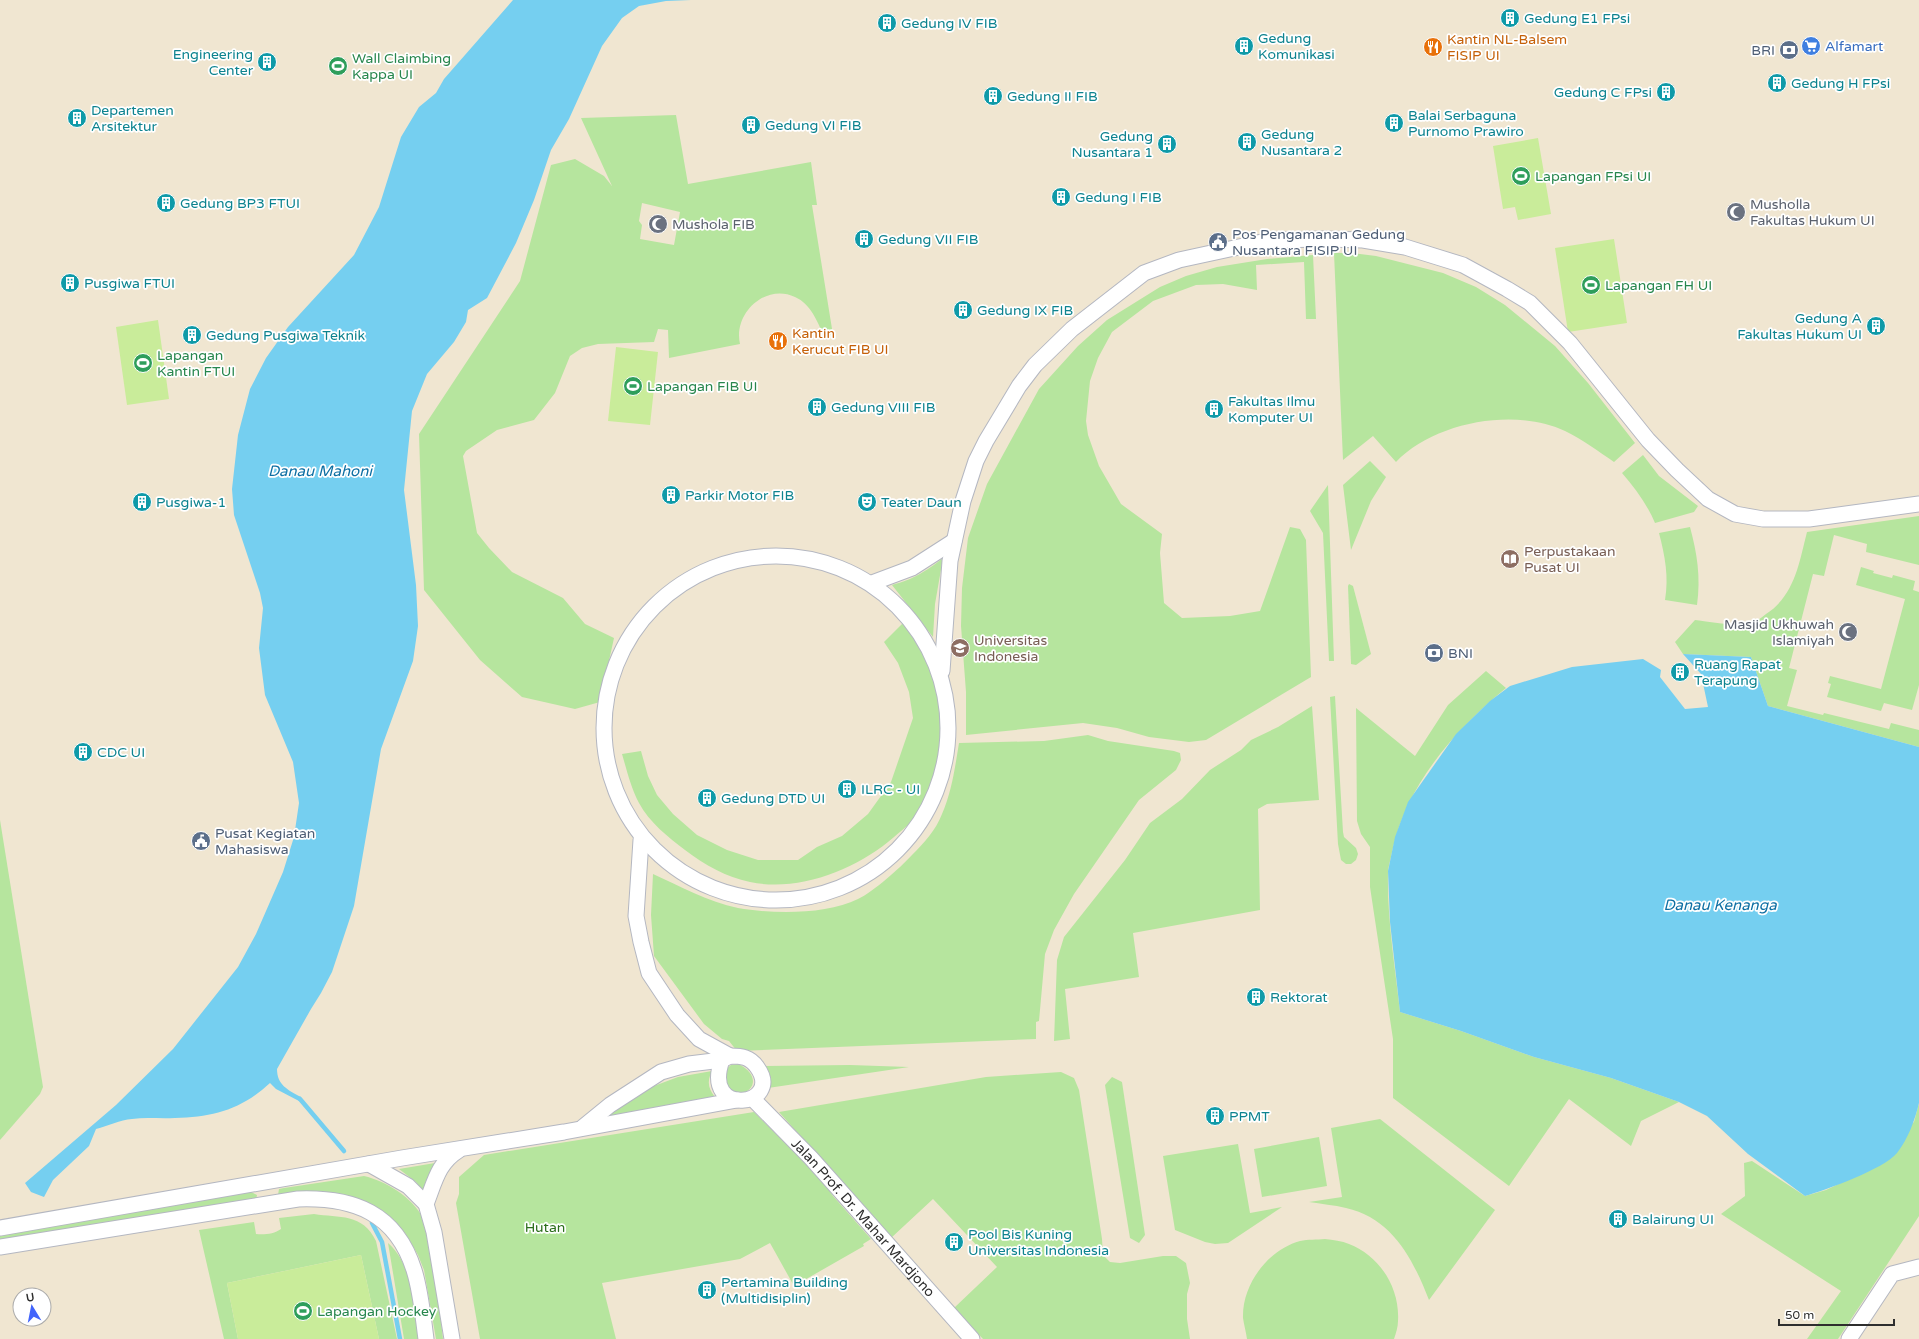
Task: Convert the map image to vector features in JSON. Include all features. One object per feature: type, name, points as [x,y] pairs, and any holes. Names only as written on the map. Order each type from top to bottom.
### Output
[{"type":"street","points":[[942,671],[923,638],[907,616],[872,583],[840,566],[823,562],[770,556],[738,560],[707,570],[679,585],[654,606],[633,630],[621,650],[609,682],[602,721],[604,753],[612,785],[641,840],[685,875],[703,884],[735,895],[762,899],[789,899],[815,895],[841,887],[865,874],[887,859],[906,840],[922,818],[935,794],[943,769],[948,742],[948,716],[942,671],[946,600],[954,541],[976,461],[993,428],[1019,386],[1035,365],[1072,329],[1144,273],[1179,260],[1271,240],[1363,240],[1405,247],[1463,265],[1530,303],[1570,343],[1657,450],[1708,499],[1735,514],[1763,519],[1809,519],[1919,504]]},
{"type":"street","points":[[872,583],[912,568],[954,541]]},
{"type":"street","points":[[641,840],[636,916],[649,973],[677,1015],[699,1039],[726,1058]]},
{"type":"street","points":[[0,1228],[583,1127],[737,1100],[753,1099],[758,1095],[761,1087],[762,1080],[760,1070],[750,1059],[741,1056],[689,1064],[662,1072],[610,1105],[583,1127]]},
{"type":"street","points":[[726,1058],[718,1072],[718,1082],[727,1097],[737,1100]]},
{"type":"street","name":"Jalan Prof. Dr. Mahar Mardjono","points":[[753,1099],[811,1158],[972,1339]]},
{"type":"street","points":[[426,1204],[439,1170],[448,1158],[462,1148]]},
{"type":"street","points":[[369,1164],[408,1186],[426,1204],[434,1232],[452,1339]]},
{"type":"street","points":[[0,1247],[298,1199],[323,1198],[343,1201],[361,1207],[387,1225],[406,1249],[415,1272],[426,1339]]},
{"type":"street","points":[[1849,1339],[1892,1274],[1919,1267]]},
{"type":"shaded area","name":"Universitas Indonesia","points":[[0,0],[1919,0],[1919,1339],[0,1339]]},
{"type":"green space","points":[[676,115],[688,184],[811,162],[817,205],[812,205],[833,335],[824,336],[813,314],[801,300],[784,294],[773,294],[754,304],[746,312],[741,322],[739,333],[740,344],[669,358],[668,330],[658,329],[654,342],[598,344],[582,348],[570,356],[555,393],[534,420],[497,430],[466,451],[463,456],[477,533],[512,572],[563,598],[585,624],[614,638],[600,702],[575,709],[522,697],[480,660],[424,590],[419,434],[520,281],[551,165],[575,159],[604,176],[612,186],[581,118]],"holes":[[[642,203],[680,212],[674,245],[640,239],[642,225],[639,221]]]},
{"type":"green space","name":"Lapangan FPsi UI","points":[[1538,138],[1551,214],[1518,220],[1515,207],[1503,209],[1493,146]]},
{"type":"green space","name":"Lapangan FH UI","points":[[1614,239],[1627,323],[1568,332],[1555,248]]},
{"type":"green space","points":[[1334,253],[1352,253],[1376,256],[1443,273],[1476,287],[1505,305],[1555,346],[1588,383],[1635,443],[1614,462],[1584,441],[1565,431],[1545,424],[1523,420],[1500,420],[1476,422],[1453,428],[1431,437],[1412,448],[1396,462],[1373,436],[1343,460]]},
{"type":"green space","points":[[1313,255],[1316,319],[1306,319],[1304,262],[1256,265],[1257,290],[1223,284],[1196,285],[1153,301],[1112,332],[1098,358],[1090,381],[1086,421],[1088,435],[1099,466],[1121,504],[1162,534],[1160,553],[1164,603],[1182,618],[1230,616],[1260,611],[1290,527],[1300,529],[1306,540],[1311,677],[1206,740],[1189,742],[1149,737],[1117,728],[1083,723],[966,735],[966,692],[961,626],[962,588],[968,538],[987,484],[1039,389],[1078,346],[1107,320],[1160,287],[1186,276],[1217,267],[1267,259]]},
{"type":"green space","name":"Lapangan Kantin FTUI","points":[[158,320],[169,399],[127,405],[116,327]]},
{"type":"green space","name":"Lapangan FIB UI","points":[[616,347],[658,352],[650,425],[608,421]]},
{"type":"green space","points":[[1643,455],[1659,476],[1698,506],[1694,512],[1655,523],[1640,496],[1622,473]]},
{"type":"green space","points":[[1370,461],[1386,477],[1371,501],[1351,550],[1343,485]]},
{"type":"green space","points":[[1328,485],[1334,661],[1329,661],[1323,533],[1310,511]]},
{"type":"green space","points":[[1919,516],[1919,565],[1866,552],[1867,544],[1834,535],[1824,576],[1813,574],[1789,668],[1797,670],[1787,706],[1823,715],[1824,713],[1889,729],[1891,723],[1919,730],[1919,747],[1768,706],[1751,657],[1683,654],[1675,642],[1695,620],[1724,624],[1753,623],[1776,606],[1784,598],[1790,588],[1798,567],[1807,532]]},
{"type":"green space","points":[[1690,527],[1698,565],[1699,585],[1697,605],[1665,600],[1667,583],[1666,566],[1659,533]]},
{"type":"green space","points":[[943,558],[935,604],[933,637],[892,585],[919,574]]},
{"type":"green space","points":[[1861,567],[1874,571],[1873,573],[1892,578],[1893,575],[1915,581],[1913,590],[1919,592],[1919,685],[1912,710],[1884,703],[1881,711],[1827,697],[1831,684],[1828,683],[1830,676],[1881,689],[1905,599],[1856,585]]},
{"type":"green space","points":[[1349,584],[1353,586],[1371,654],[1356,665],[1351,664]]},
{"type":"green space","points":[[903,623],[925,654],[934,675],[940,707],[940,741],[934,775],[920,811],[903,830],[888,842],[858,862],[823,877],[786,884],[768,884],[741,880],[724,874],[708,865],[672,840],[648,817],[639,803],[629,779],[622,754],[641,751],[648,776],[657,795],[673,814],[697,835],[727,850],[758,860],[798,860],[817,847],[842,836],[868,814],[891,782],[913,718],[909,692],[898,663],[884,642]]},
{"type":"green space","points":[[1486,671],[1506,688],[1469,722],[1435,761],[1409,804],[1399,827],[1392,852],[1388,870],[1388,890],[1400,1012],[1461,1031],[1534,1057],[1611,1078],[1679,1102],[1641,1121],[1631,1146],[1569,1099],[1509,1186],[1393,1098],[1393,1039],[1370,887],[1370,847],[1361,834],[1357,821],[1356,708],[1415,756],[1448,705]]},
{"type":"green space","points":[[1335,696],[1343,832],[1344,837],[1356,848],[1358,854],[1356,860],[1351,864],[1346,864],[1341,860],[1338,844],[1330,697]]},
{"type":"green space","points":[[1312,706],[1319,800],[1267,804],[1258,809],[1260,910],[1133,933],[1139,977],[1065,989],[1070,1039],[1054,1041],[1057,960],[1064,937],[1125,860],[1150,823],[1182,799],[1210,770],[1241,750],[1251,740],[1278,727]]},
{"type":"green space","points":[[1088,735],[1108,741],[1174,751],[1180,753],[1181,760],[1176,770],[1139,800],[1074,894],[1054,930],[1045,954],[1039,1021],[1036,1022],[1036,1039],[737,1051],[729,1041],[722,1039],[704,1024],[654,956],[651,915],[653,874],[705,898],[738,908],[799,912],[831,908],[845,904],[864,896],[886,879],[901,866],[933,831],[948,797],[953,779],[959,743],[1044,741]]},
{"type":"green space","points":[[0,820],[43,1087],[40,1094],[0,1140]]},
{"type":"green space","points":[[738,1064],[748,1070],[753,1079],[751,1087],[741,1094],[729,1089],[725,1084],[725,1070],[731,1065]]},
{"type":"green space","points":[[850,1065],[909,1067],[768,1088],[770,1077],[765,1066]]},
{"type":"green space","points":[[712,1071],[709,1079],[709,1086],[710,1090],[717,1099],[599,1119],[654,1086],[678,1077]]},
{"type":"green space","points":[[1061,1072],[1074,1078],[1079,1090],[1102,1239],[1103,1255],[1110,1262],[1120,1263],[1163,1256],[1176,1256],[1186,1263],[1190,1283],[1187,1294],[1187,1319],[1190,1339],[983,1339],[954,1308],[997,1267],[933,1199],[891,1238],[779,1112],[986,1077]]},
{"type":"green space","points":[[1112,1077],[1122,1082],[1145,1235],[1139,1243],[1130,1238],[1105,1085]]},
{"type":"green space","points":[[1919,1103],[1919,1216],[1838,1339],[1807,1339],[1841,1291],[1721,1214],[1745,1196],[1744,1163],[1752,1161],[1805,1196],[1826,1190],[1849,1179],[1914,1122]]},
{"type":"green space","name":"Hutan","points":[[754,1112],[822,1180],[833,1196],[871,1239],[863,1244],[864,1246],[794,1286],[770,1243],[740,1259],[602,1283],[616,1339],[480,1339],[456,1203],[459,1194],[459,1177],[484,1155]]},
{"type":"green space","points":[[1380,1119],[1495,1210],[1429,1300],[1416,1270],[1399,1242],[1376,1221],[1362,1213],[1346,1208],[1309,1202],[1342,1197],[1331,1128]]},
{"type":"green space","points":[[1319,1137],[1327,1186],[1262,1197],[1254,1149]]},
{"type":"green space","points":[[1238,1144],[1250,1213],[1282,1207],[1228,1243],[1215,1244],[1205,1242],[1175,1230],[1163,1156]]},
{"type":"green space","points":[[435,1163],[423,1191],[416,1182],[399,1169]]},
{"type":"green space","points":[[364,1176],[372,1178],[398,1191],[412,1203],[423,1218],[429,1240],[443,1339],[436,1339],[424,1270],[418,1255],[405,1233],[391,1218],[375,1207],[281,1197],[278,1195],[279,1189]]},
{"type":"green space","points":[[251,1192],[257,1195],[256,1200],[0,1243],[0,1235]]},
{"type":"green space","points":[[314,1214],[350,1218],[357,1221],[371,1232],[376,1241],[397,1339],[379,1339],[361,1255],[227,1283],[238,1339],[224,1339],[199,1230],[254,1222],[256,1234],[269,1234],[281,1229],[279,1218]]},
{"type":"green space","points":[[1325,1239],[1343,1242],[1360,1249],[1379,1265],[1386,1275],[1392,1285],[1398,1309],[1398,1326],[1394,1339],[1247,1339],[1243,1318],[1244,1305],[1252,1281],[1259,1270],[1277,1252],[1288,1245],[1303,1240]]},
{"type":"green space","points":[[388,1243],[397,1252],[408,1275],[414,1301],[419,1339],[404,1339]]},
{"type":"green space","name":"Lapangan Hockey","points":[[361,1255],[379,1339],[238,1339],[227,1283]]},
{"type":"water","name":"Danau Mahoni","points":[[513,0],[691,0],[666,1],[639,6],[622,18],[602,46],[569,119],[551,150],[534,200],[516,243],[487,298],[468,310],[466,322],[454,342],[427,374],[412,411],[404,490],[416,585],[418,626],[413,661],[381,749],[354,906],[332,972],[277,1069],[277,1075],[281,1083],[301,1097],[299,1101],[276,1089],[270,1083],[248,1100],[237,1106],[214,1114],[189,1117],[132,1119],[96,1129],[89,1146],[53,1180],[44,1197],[31,1192],[25,1183],[116,1105],[173,1049],[238,967],[256,934],[283,872],[294,837],[299,803],[293,762],[265,695],[259,648],[263,608],[260,593],[234,515],[232,489],[238,435],[250,389],[266,358],[288,327],[354,255],[379,207],[401,137],[419,107],[436,93],[444,79]]},
{"type":"water","name":"Danau Kenanga","points":[[1683,654],[1751,657],[1768,706],[1919,747],[1919,1103],[1908,1136],[1901,1148],[1890,1159],[1868,1172],[1805,1196],[1748,1154],[1707,1116],[1679,1102],[1611,1078],[1534,1057],[1461,1031],[1400,1012],[1390,922],[1388,871],[1395,837],[1408,802],[1456,734],[1490,701],[1510,686],[1572,667],[1643,659],[1661,670],[1660,677],[1685,709],[1708,707],[1701,674]]},
{"type":"waterway","points":[[300,1099],[344,1151]]},
{"type":"waterway","points":[[372,1223],[382,1242],[400,1339]]},
{"type":"place","name":"Gedung E1 FPsi","points":[[1510,18]]},
{"type":"place","name":"Gedung IV FIB","points":[[887,23]]},
{"type":"place","name":"Gedung Komunikasi","points":[[1244,46]]},
{"type":"place","name":"Alfamart","points":[[1811,46]]},
{"type":"place","name":"Kantin NL-Balsem FISIP UI","points":[[1433,47]]},
{"type":"place","name":"BRI","points":[[1789,50]]},
{"type":"place","name":"Engineering Center","points":[[267,62]]},
{"type":"place","name":"Wall Claimbing Kappa UI","points":[[338,66]]},
{"type":"place","name":"Gedung H FPsi","points":[[1777,83]]},
{"type":"place","name":"Gedung C FPsi","points":[[1666,92]]},
{"type":"place","name":"Gedung II FIB","points":[[993,96]]},
{"type":"place","name":"Departemen Arsitektur","points":[[77,118]]},
{"type":"place","name":"Balai Serbaguna Purnomo Prawiro","points":[[1394,123]]},
{"type":"place","name":"Gedung VI FIB","points":[[751,125]]},
{"type":"place","name":"Gedung Nusantara 2","points":[[1247,142]]},
{"type":"place","name":"Gedung Nusantara 1","points":[[1167,144]]},
{"type":"place","name":"Lapangan FPsi UI","points":[[1521,176]]},
{"type":"place","name":"Gedung I FIB","points":[[1061,197]]},
{"type":"place","name":"Gedung BP3 FTUI","points":[[166,203]]},
{"type":"place","name":"Musholla Fakultas Hukum UI","points":[[1736,212]]},
{"type":"place","name":"Mushola FIB","points":[[658,224]]},
{"type":"place","name":"Gedung VII FIB","points":[[864,239]]},
{"type":"place","name":"Pos Pengamanan Gedung Nusantara FISIP UI","points":[[1218,242]]},
{"type":"place","name":"Pusgiwa FTUI","points":[[70,283]]},
{"type":"place","name":"Lapangan FH UI","points":[[1591,285]]},
{"type":"place","name":"Gedung IX FIB","points":[[963,310]]},
{"type":"place","name":"Gedung A Fakultas Hukum UI","points":[[1876,326]]},
{"type":"place","name":"Gedung Pusgiwa Teknik","points":[[192,335]]},
{"type":"place","name":"Kantin Kerucut FIB UI","points":[[778,341]]},
{"type":"place","name":"Lapangan Kantin FTUI","points":[[143,363]]},
{"type":"place","name":"Lapangan FIB UI","points":[[633,386]]},
{"type":"place","name":"Gedung VIII FIB","points":[[817,407]]},
{"type":"place","name":"Fakultas Ilmu Komputer UI","points":[[1214,409]]},
{"type":"place","name":"Parkir Motor FIB","points":[[671,495]]},
{"type":"place","name":"Pusgiwa-1","points":[[142,502]]},
{"type":"place","name":"Teater Daun","points":[[867,502]]},
{"type":"place","name":"Perpustakaan Pusat UI","points":[[1510,559]]},
{"type":"place","name":"Masjid Ukhuwah Islamiyah","points":[[1848,632]]},
{"type":"place","name":"Universitas Indonesia","points":[[960,648]]},
{"type":"place","name":"BNI","points":[[1434,653]]},
{"type":"place","name":"Ruang Rapat Terapung","points":[[1680,672]]},
{"type":"place","name":"CDC UI","points":[[83,752]]},
{"type":"place","name":"ILRC - UI","points":[[847,789]]},
{"type":"place","name":"Gedung DTD UI","points":[[707,798]]},
{"type":"place","name":"Pusat Kegiatan Mahasiswa","points":[[201,841]]},
{"type":"place","name":"Rektorat","points":[[1256,997]]},
{"type":"place","name":"PPMT","points":[[1215,1116]]},
{"type":"place","name":"Balairung UI","points":[[1618,1219]]},
{"type":"place","name":"Pool Bis Kuning Universitas Indonesia","points":[[954,1242]]},
{"type":"place","name":"Pertamina Building (Multidisiplin)","points":[[707,1290]]},
{"type":"place","name":"Lapangan Hockey","points":[[303,1311]]}]
